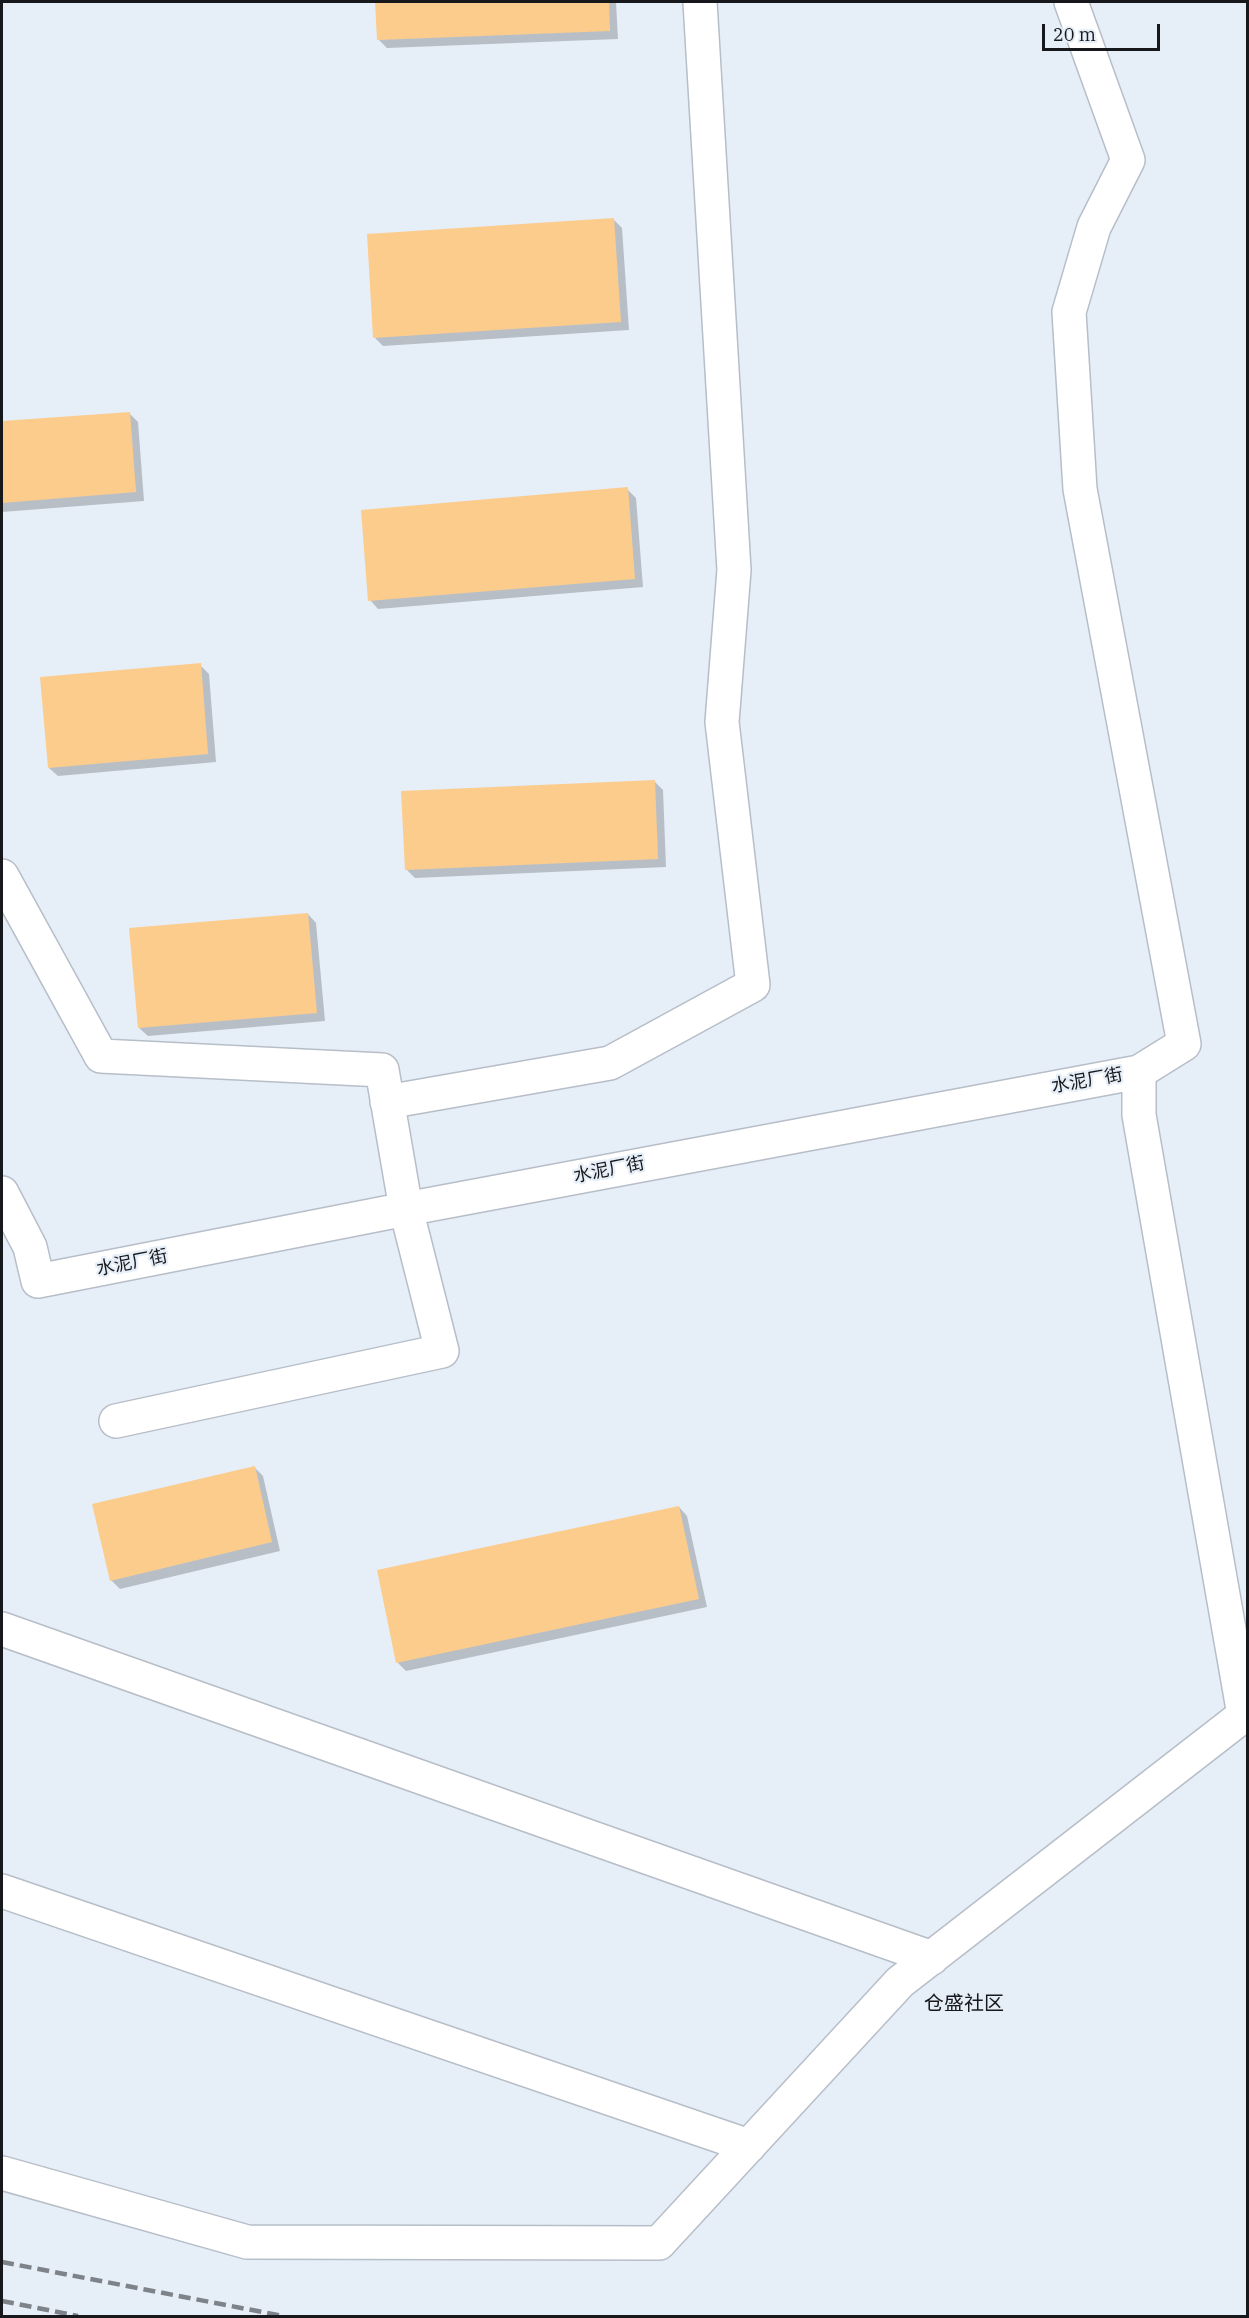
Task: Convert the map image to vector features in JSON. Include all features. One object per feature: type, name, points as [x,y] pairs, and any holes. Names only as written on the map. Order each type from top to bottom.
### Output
[{"type":"street","points":[[387,1102],[610,1063],[753,985],[722,722],[734,570],[700,2]]},
{"type":"street","points":[[1071,2],[1128,160],[1094,226],[1068,312],[1080,489],[1184,1044],[1139,1072]]},
{"type":"street","points":[[2,876],[101,1056],[382,1070],[406,1209],[442,1351],[116,1421]]},
{"type":"street","name":"水泥厂街","points":[[38,1281],[406,1209],[1139,1072],[1139,1115],[1244,1715],[932,1958]]},
{"type":"street","points":[[2,1193],[30,1247],[38,1281]]},
{"type":"street","points":[[2,1238],[11,1256],[38,1281]]},
{"type":"street","points":[[2,1629],[932,1958]]},
{"type":"street","points":[[2,1891],[749,2146]]},
{"type":"street","points":[[2,2173],[247,2242],[659,2243],[900,1982],[932,1958]]},
{"type":"building","points":[[375,2],[609,2],[610,31],[377,40]]},
{"type":"building","points":[[614,218],[621,322],[373,338],[367,234]]},
{"type":"building","points":[[130,412],[136,492],[2,503],[2,421]]},
{"type":"building","points":[[628,487],[635,579],[368,601],[361,510]]},
{"type":"building","points":[[201,663],[208,754],[48,768],[40,677]]},
{"type":"building","points":[[655,780],[658,859],[405,870],[401,791]]},
{"type":"building","points":[[308,913],[317,1013],[138,1028],[129,928]]},
{"type":"building","points":[[255,1466],[272,1542],[110,1581],[92,1504]]},
{"type":"building","points":[[679,1506],[699,1599],[396,1663],[377,1570]]},
{"type":"railway","points":[[2,2262],[283,2316]]},
{"type":"railway","points":[[2,2301],[78,2316]]},
{"type":"district","name":"仓盛社区","points":[[964,2004]]}]
